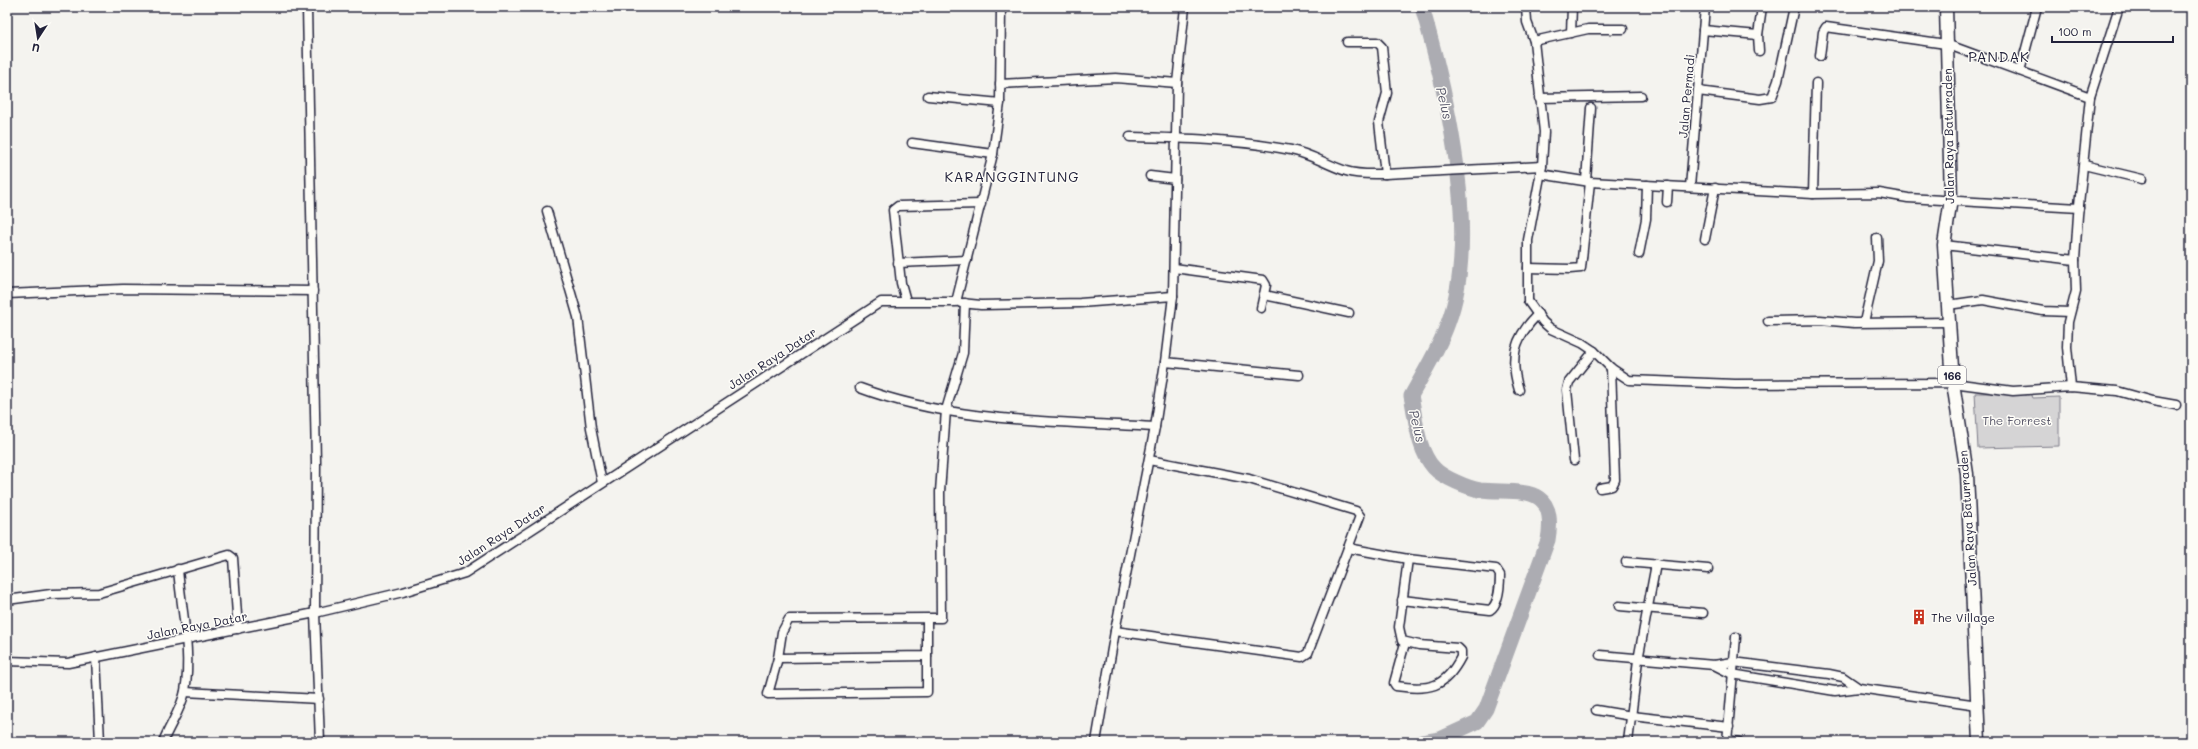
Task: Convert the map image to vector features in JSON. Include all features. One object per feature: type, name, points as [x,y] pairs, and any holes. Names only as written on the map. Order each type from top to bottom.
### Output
[{"type":"main road","name":"Jalan Raya Baturraden","points":[[1946,7],[1951,199],[1944,245],[1953,383],[1967,474],[1979,742]]},
{"type":"street","points":[[307,7],[316,462],[315,612],[320,742]]},
{"type":"street","points":[[956,302],[993,154],[1000,103],[1001,7]]},
{"type":"street","points":[[1096,742],[1115,631],[1155,427],[1173,296],[1178,83],[1185,7]]},
{"type":"street","points":[[1526,7],[1527,22],[1538,40],[1539,98],[1544,132],[1541,170],[1528,240],[1528,301],[1543,322],[1552,329],[1594,351],[1611,368],[1629,380],[1735,384],[1953,383],[2013,391],[2071,387],[2117,390],[2153,401],[2176,405]]},
{"type":"street","points":[[1571,33],[1572,7]]},
{"type":"street","name":"Jalan Permadi","points":[[1690,187],[1705,7]]},
{"type":"street","points":[[1759,51],[1758,35],[1762,7]]},
{"type":"street","points":[[1698,92],[1760,99],[1772,97],[1778,81],[1794,7]]},
{"type":"street","points":[[2020,71],[2037,7]]},
{"type":"street","points":[[2071,387],[2067,347],[2068,322],[2076,291],[2075,260],[2090,97],[2119,7]]},
{"type":"street","points":[[1820,56],[1823,32],[1826,27],[1946,44],[2090,97]]},
{"type":"street","points":[[1538,40],[1588,29],[1623,29]]},
{"type":"street","points":[[1703,30],[1758,35]]},
{"type":"street","points":[[1347,42],[1377,42],[1382,47],[1387,93],[1379,122],[1385,174]]},
{"type":"street","points":[[1000,84],[1116,78],[1178,83]]},
{"type":"street","points":[[1813,194],[1816,83]]},
{"type":"street","points":[[928,96],[1000,103]]},
{"type":"street","points":[[1539,98],[1552,96],[1641,96]]},
{"type":"street","points":[[1528,268],[1581,268],[1588,181],[1591,108]]},
{"type":"street","points":[[1130,137],[1176,138],[1274,147],[1306,154],[1345,171],[1359,174],[1437,172],[1475,169],[1541,170],[1588,181],[1813,194],[1879,193],[1908,198],[1951,199],[2079,208]]},
{"type":"street","points":[[912,143],[993,154]]},
{"type":"street","points":[[2084,165],[2142,179]]},
{"type":"street","points":[[1150,176],[1175,179]]},
{"type":"street","points":[[1639,254],[1646,220],[1647,185]]},
{"type":"street","points":[[1667,202],[1668,186]]},
{"type":"street","points":[[1706,239],[1715,188]]},
{"type":"street","points":[[906,301],[898,263],[892,214],[894,208],[981,204]]},
{"type":"street","points":[[546,210],[578,317],[592,428],[602,483]]},
{"type":"street","points":[[1864,322],[1878,261],[1877,238]]},
{"type":"street","points":[[1944,245],[2075,260]]},
{"type":"street","points":[[898,263],[967,260]]},
{"type":"street","points":[[1174,268],[1263,280],[1266,285],[1261,308]]},
{"type":"street","points":[[7,294],[123,289],[313,292]]},
{"type":"street","points":[[1264,295],[1349,313]]},
{"type":"street","name":"Jalan Raya Datar","points":[[7,661],[68,663],[315,612],[403,592],[465,573],[881,302],[956,302],[965,304],[1080,303],[1173,296]]},
{"type":"street","points":[[1948,305],[1983,300],[2043,310],[2070,312]]},
{"type":"street","points":[[927,618],[927,692],[768,694],[778,658],[782,632],[789,619],[927,618],[941,618],[940,492],[946,410],[962,353],[965,304]]},
{"type":"street","points":[[1519,390],[1513,360],[1517,344],[1525,330],[1538,314]]},
{"type":"street","points":[[1768,321],[1949,322]]},
{"type":"street","points":[[1574,460],[1567,390],[1569,382],[1594,351]]},
{"type":"street","points":[[1165,362],[1299,375]]},
{"type":"street","points":[[1600,488],[1612,486],[1615,480],[1611,368]]},
{"type":"street","points":[[860,388],[910,404],[946,410],[1017,419],[1155,427]]},
{"type":"street","points":[[1115,631],[1302,657],[1308,654],[1360,516],[1356,511],[1249,479],[1149,460]]},
{"type":"street","points":[[1348,548],[1408,559],[1496,569],[1500,575],[1497,600],[1494,608],[1490,610],[1402,600]]},
{"type":"street","points":[[7,600],[50,594],[99,593],[228,555],[232,556],[238,629]]},
{"type":"street","points":[[1405,643],[1394,683],[1396,686],[1433,688],[1442,681],[1461,656],[1461,651],[1458,648],[1405,643],[1400,638],[1399,627],[1408,559]]},
{"type":"street","points":[[1626,562],[1708,569]]},
{"type":"street","points":[[1628,742],[1630,715],[1638,660],[1656,564]]},
{"type":"street","points":[[163,742],[185,692],[187,639],[180,601],[178,569]]},
{"type":"street","points":[[1619,606],[1649,607],[1702,613]]},
{"type":"street","points":[[1736,637],[1727,741],[1739,742]]},
{"type":"street","points":[[1600,655],[1638,660],[1714,665],[1733,662],[1843,677],[1859,688]]},
{"type":"street","points":[[778,658],[927,656]]},
{"type":"street","points":[[96,657],[100,742]]},
{"type":"street","points":[[1714,665],[1732,674],[1829,690],[1843,691],[1859,688],[1978,705]]},
{"type":"street","points":[[1829,690],[1831,675]]},
{"type":"street","points":[[185,692],[319,699]]},
{"type":"street","points":[[1596,710],[1729,727]]},
{"type":"street","points":[[1623,742],[1630,715]]},
{"type":"green space","name":"The Forrest","points":[[1975,393],[2031,393],[2033,398],[2059,397],[2059,446],[1978,448]]},
{"type":"waterway","name":"Pelus","points":[[1422,7],[1441,81],[1457,165],[1461,208],[1461,249],[1457,288],[1448,323],[1436,351],[1411,396],[1418,434],[1428,461],[1443,475],[1462,485],[1475,489],[1521,492],[1532,495],[1541,500],[1547,508],[1550,521],[1548,540],[1486,709],[1477,722],[1440,739],[1422,742]]},
{"type":"place","name":"The Village","points":[[1919,617]]},
{"type":"district","name":"PANDAK","points":[[1999,56]]},
{"type":"district","name":"KARANGGINTUNG","points":[[1012,176]]}]
